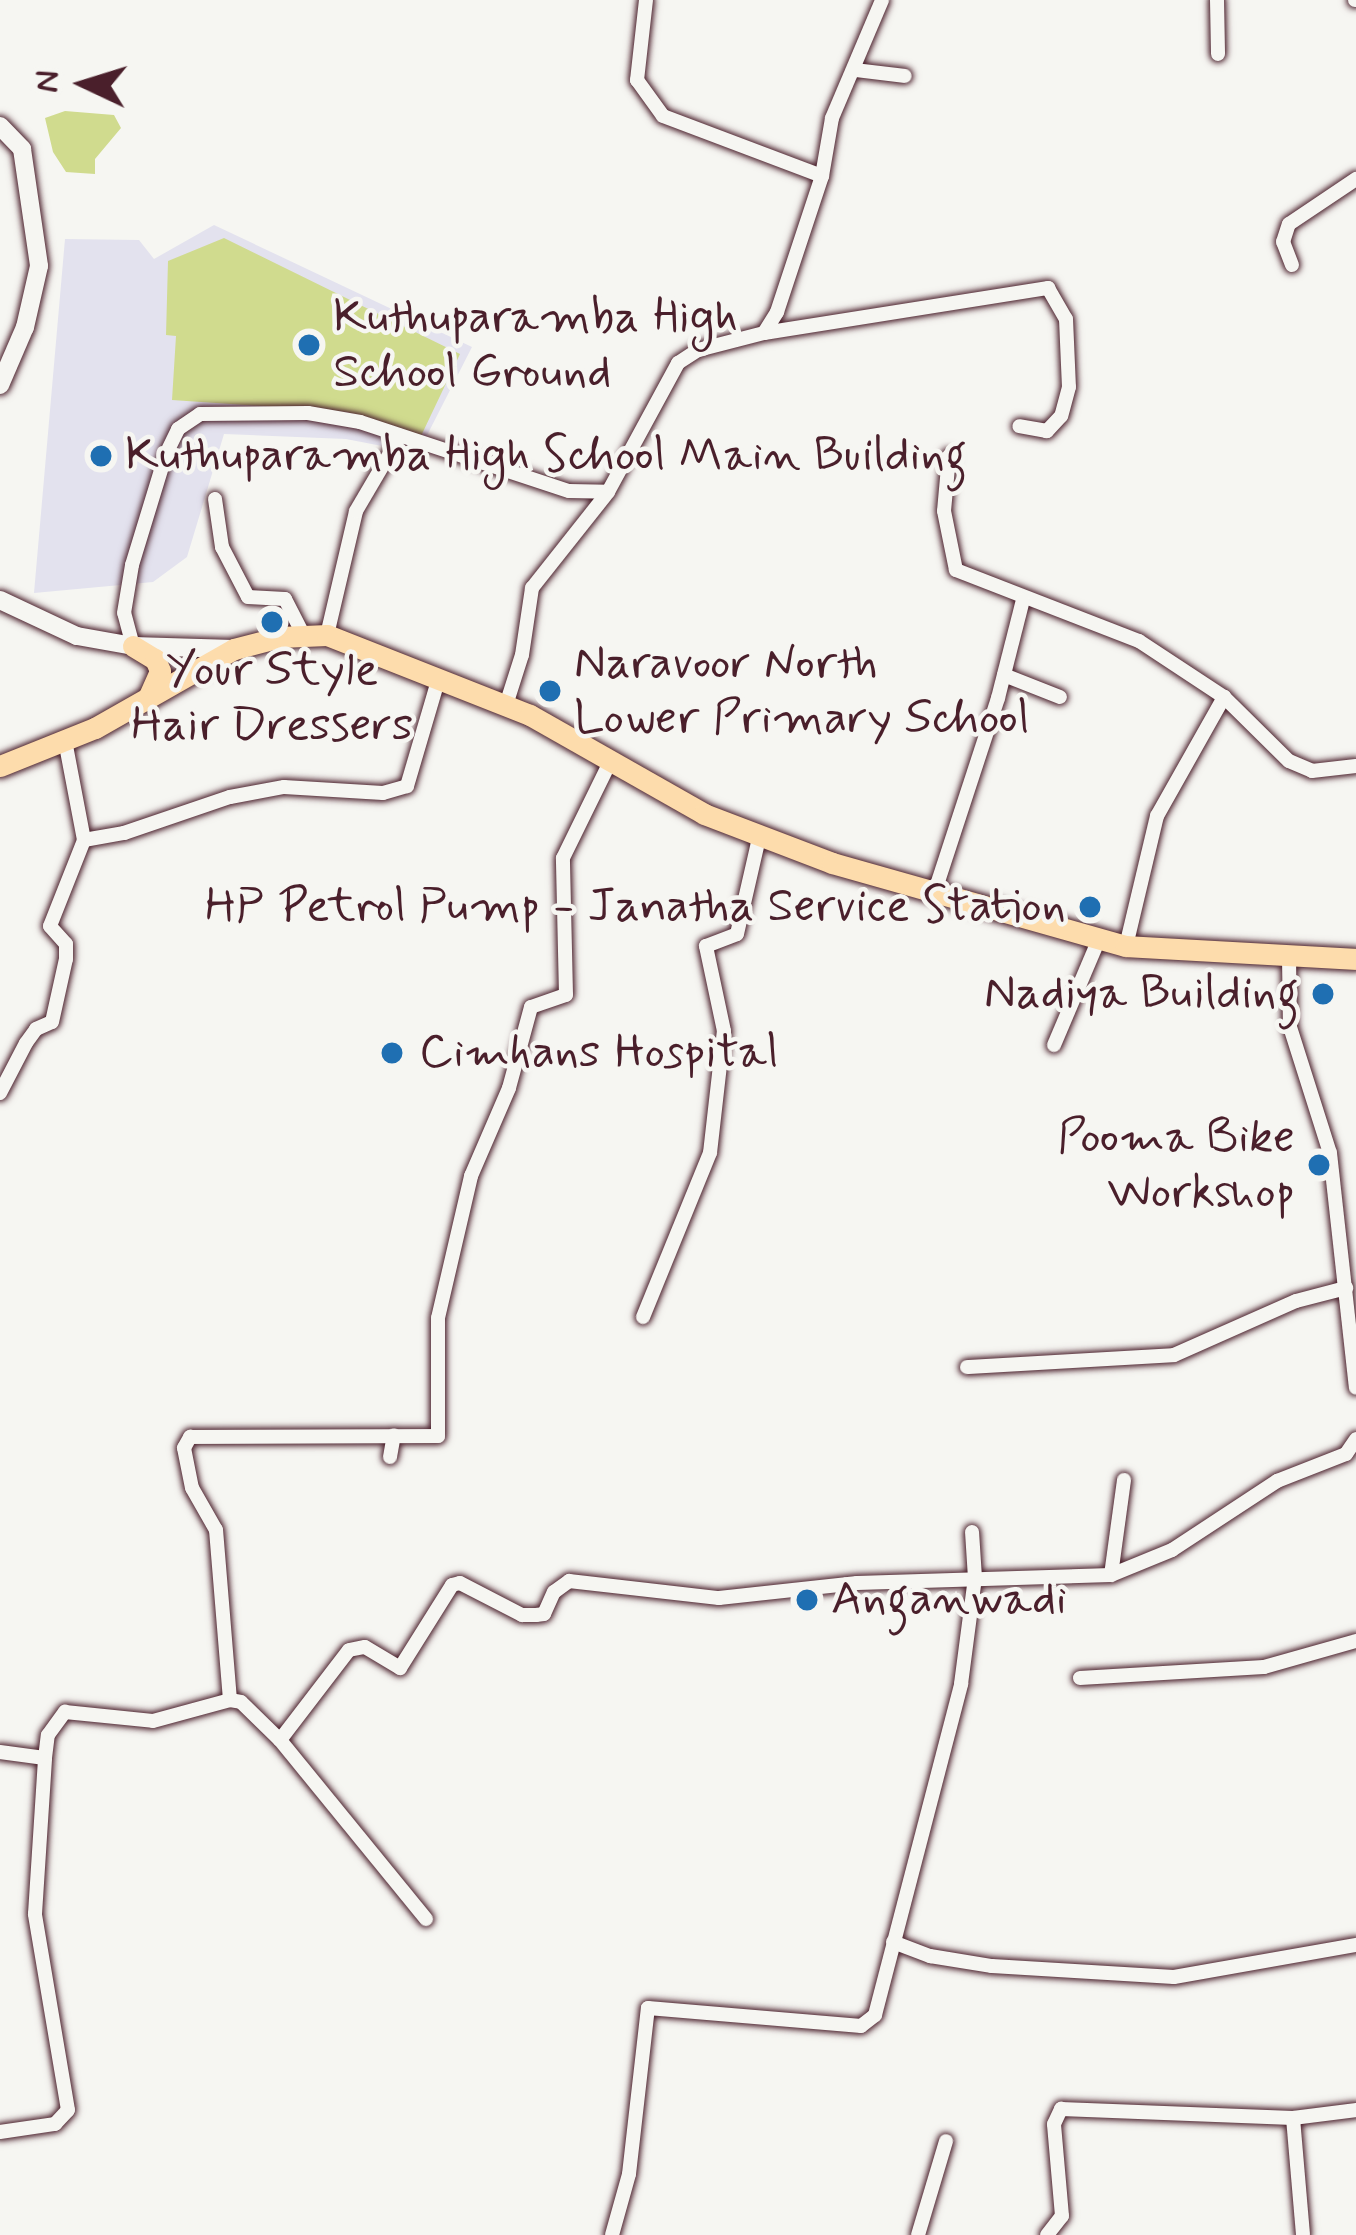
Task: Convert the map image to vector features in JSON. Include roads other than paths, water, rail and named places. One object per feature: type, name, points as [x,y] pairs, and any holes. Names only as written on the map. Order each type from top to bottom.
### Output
[{"type":"main road","points":[[0,126],[22,149],[39,266],[25,327],[0,385]]},
{"type":"main road","points":[[0,600],[77,635],[133,646],[234,650],[316,636],[506,705],[612,757],[704,814],[759,838],[934,894],[1099,939],[1126,946],[1356,959]]},
{"type":"main road","points":[[133,646],[155,659],[160,670],[146,700]]},
{"type":"main road","points":[[163,648],[176,661],[173,686]]},
{"type":"main road","points":[[0,766],[146,700],[234,650]]},
{"type":"street","points":[[646,0],[637,80],[663,116],[822,176]]},
{"type":"street","points":[[764,333],[777,313],[822,176],[832,118],[882,0]]},
{"type":"street","points":[[1217,0],[1218,54]]},
{"type":"street","points":[[855,70],[905,76]]},
{"type":"street","points":[[1292,265],[1283,242],[1289,224],[1356,179]]},
{"type":"street","points":[[506,705],[522,655],[532,588],[608,492],[678,363],[698,350],[764,333],[1048,288],[1066,319],[1069,387],[1061,416],[1047,431],[1019,425]]},
{"type":"street","points":[[133,646],[125,592],[178,429],[200,414],[308,413],[400,436],[568,491],[608,492]]},
{"type":"street","points":[[316,636],[356,511],[400,436]]},
{"type":"street","points":[[949,456],[944,511],[956,570],[1023,600],[1139,641],[1224,697],[1289,761],[1312,771],[1356,766]]},
{"type":"street","points":[[215,500],[222,547],[248,597],[285,599],[316,636]]},
{"type":"street","points":[[934,894],[1023,600]]},
{"type":"street","points":[[1004,675],[1060,697]]},
{"type":"street","points":[[84,840],[124,832],[230,797],[284,787],[383,794],[406,786],[439,677]]},
{"type":"street","points":[[1126,946],[1157,816],[1224,697]]},
{"type":"street","points":[[0,1094],[36,1029],[52,1022],[66,958],[66,944],[54,934],[51,919],[84,840],[65,740]]},
{"type":"street","points":[[230,1700],[216,1530],[192,1488],[184,1448],[190,1437],[438,1436],[435,1367],[442,1297],[470,1176],[509,1088],[531,1007],[566,995],[563,858],[612,757]]},
{"type":"street","points":[[643,1317],[710,1153],[724,1031],[706,946],[737,934],[759,838]]},
{"type":"street","points":[[1054,1045],[1099,939]]},
{"type":"street","points":[[1289,957],[1290,1027],[1330,1154],[1356,1388]]},
{"type":"street","points":[[968,1367],[1174,1355],[1296,1301],[1346,1288]]},
{"type":"street","points":[[390,1457],[394,1435]]},
{"type":"street","points":[[280,1740],[350,1650],[365,1647],[400,1668],[452,1585],[460,1583],[522,1615],[536,1616],[544,1614],[554,1592],[569,1581],[719,1598],[975,1579],[1111,1575],[1172,1550],[1277,1481],[1346,1454],[1356,1439]]},
{"type":"street","points":[[1111,1575],[1124,1480]]},
{"type":"street","points":[[612,2235],[629,2174],[648,2008],[861,2026],[875,2015],[961,1684],[975,1579],[972,1532]]},
{"type":"street","points":[[1080,1678],[1264,1667],[1356,1640]]},
{"type":"street","points":[[0,2132],[55,2124],[68,2110],[35,1914],[45,1757],[55,1720],[65,1712],[154,1721],[230,1700],[241,1702],[280,1740],[426,1918]]},
{"type":"street","points":[[0,1752],[45,1757]]},
{"type":"street","points":[[893,1942],[929,1956],[992,1966],[1174,1977],[1356,1945]]},
{"type":"street","points":[[1066,2235],[1054,2124],[1061,2109],[1293,2117],[1356,2110]]},
{"type":"street","points":[[1293,2117],[1303,2235]]},
{"type":"street","points":[[930,2235],[918,2235],[946,2141]]},
{"type":"street","points":[[1047,2235],[1062,2216]]},
{"type":"place","name":"Kuthuparamba High School Ground","points":[[309,345]]},
{"type":"place","name":"Kuthuparamba High School Main Building","points":[[101,456]]},
{"type":"place","name":"Your Style Hair Dressers","points":[[272,622]]},
{"type":"place","name":"Naravoor North Lower Primary School","points":[[550,691]]},
{"type":"place","name":"HP Petrol Pump - Janatha Service Station","points":[[1090,907]]},
{"type":"place","name":"Nadiya Building","points":[[1323,994]]},
{"type":"place","name":"Cimhans Hospital","points":[[392,1053]]},
{"type":"place","name":"Pooma Bike Workshop","points":[[1319,1165]]},
{"type":"place","name":"Anganwadi","points":[[807,1600]]}]
